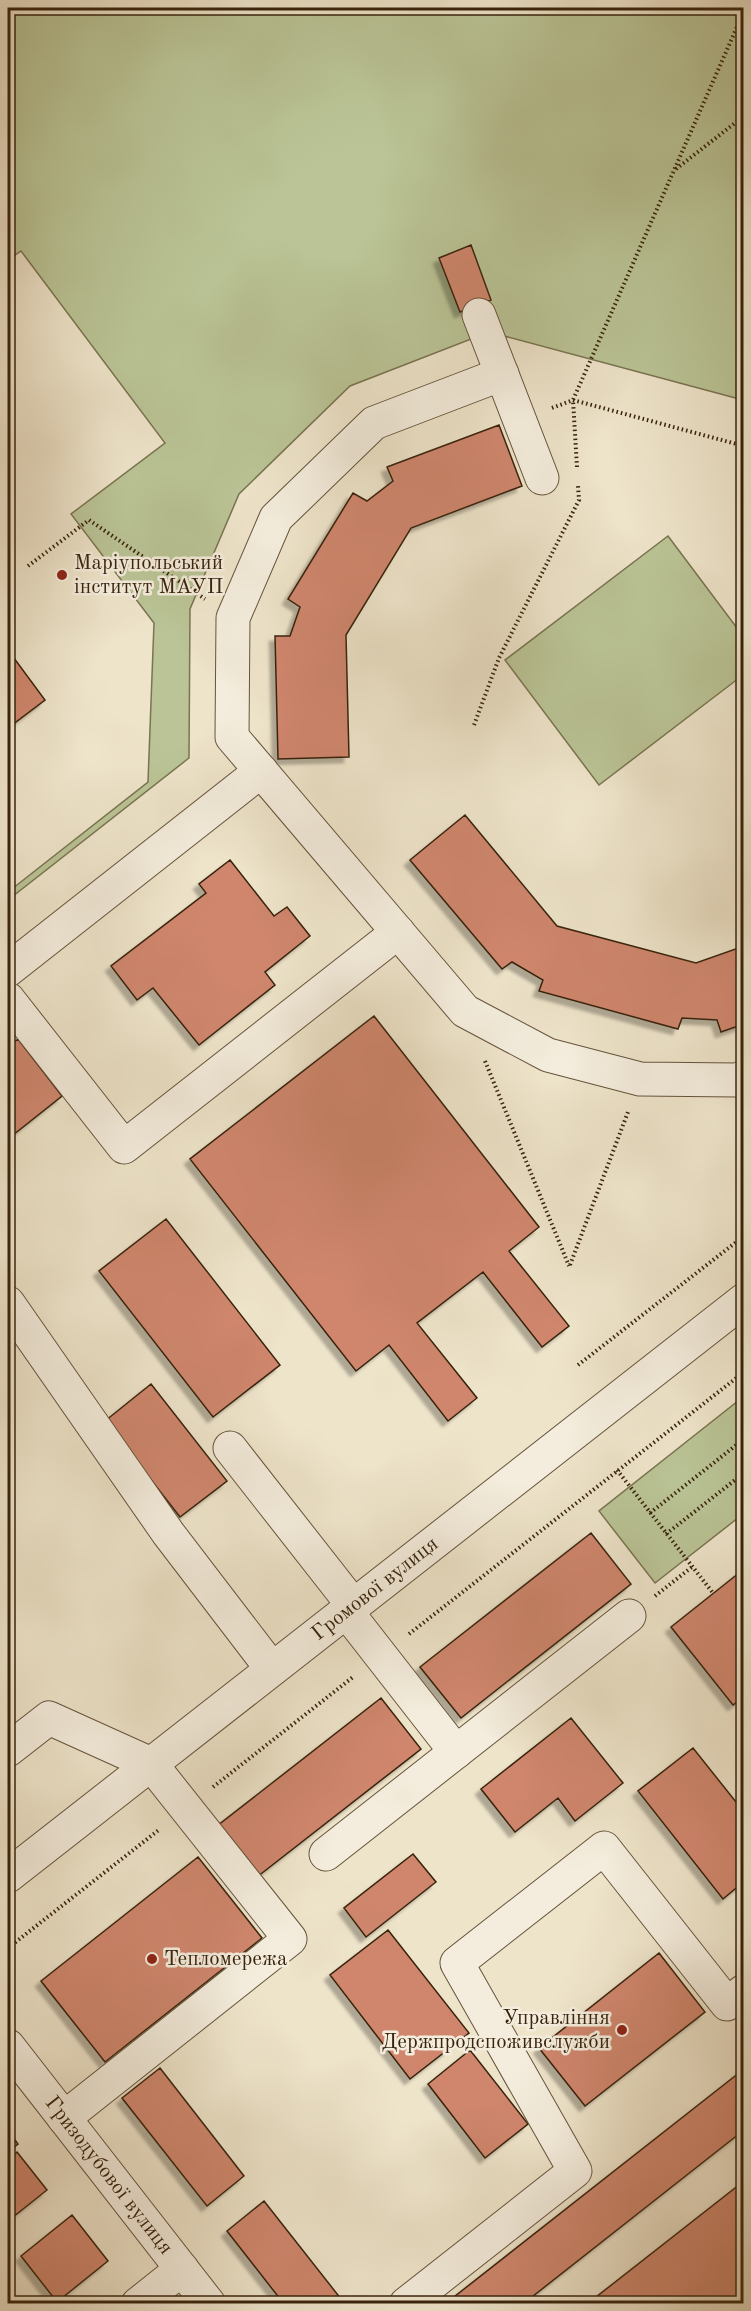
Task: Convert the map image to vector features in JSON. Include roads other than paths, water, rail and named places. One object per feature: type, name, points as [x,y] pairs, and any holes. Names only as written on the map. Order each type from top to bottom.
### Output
[{"type":"street","points":[[479,315],[542,478]]},
{"type":"street","points":[[502,374],[374,423],[276,518],[233,618],[232,737],[465,1011],[548,1055],[640,1079],[741,1078]]},
{"type":"street","points":[[8,970],[261,771]]},
{"type":"street","points":[[8,999],[124,1147],[398,932]]},
{"type":"street","name":"Громової вулиця","points":[[8,1876],[744,1300]]},
{"type":"street","points":[[8,1304],[168,1533],[272,1668]]},
{"type":"street","points":[[230,1448],[456,1752]]},
{"type":"street","points":[[326,1854],[629,1616]]},
{"type":"street","points":[[8,1750],[50,1718],[151,1764],[290,1939],[64,2118]]},
{"type":"street","points":[[406,2304],[575,2171],[458,1963],[604,1848],[727,2004],[744,1991]]},
{"type":"street","name":"Гризодубової вулиця","points":[[8,2046],[209,2304]]},
{"type":"street","points":[[138,2304],[182,2269]]},
{"type":"place","name":"Маріупольський інститут МАУП","points":[[62,575]]},
{"type":"place","name":"Тепломережа","points":[[152,1959]]},
{"type":"place","name":"Управління Держпродспоживслужби","points":[[622,2030]]}]
